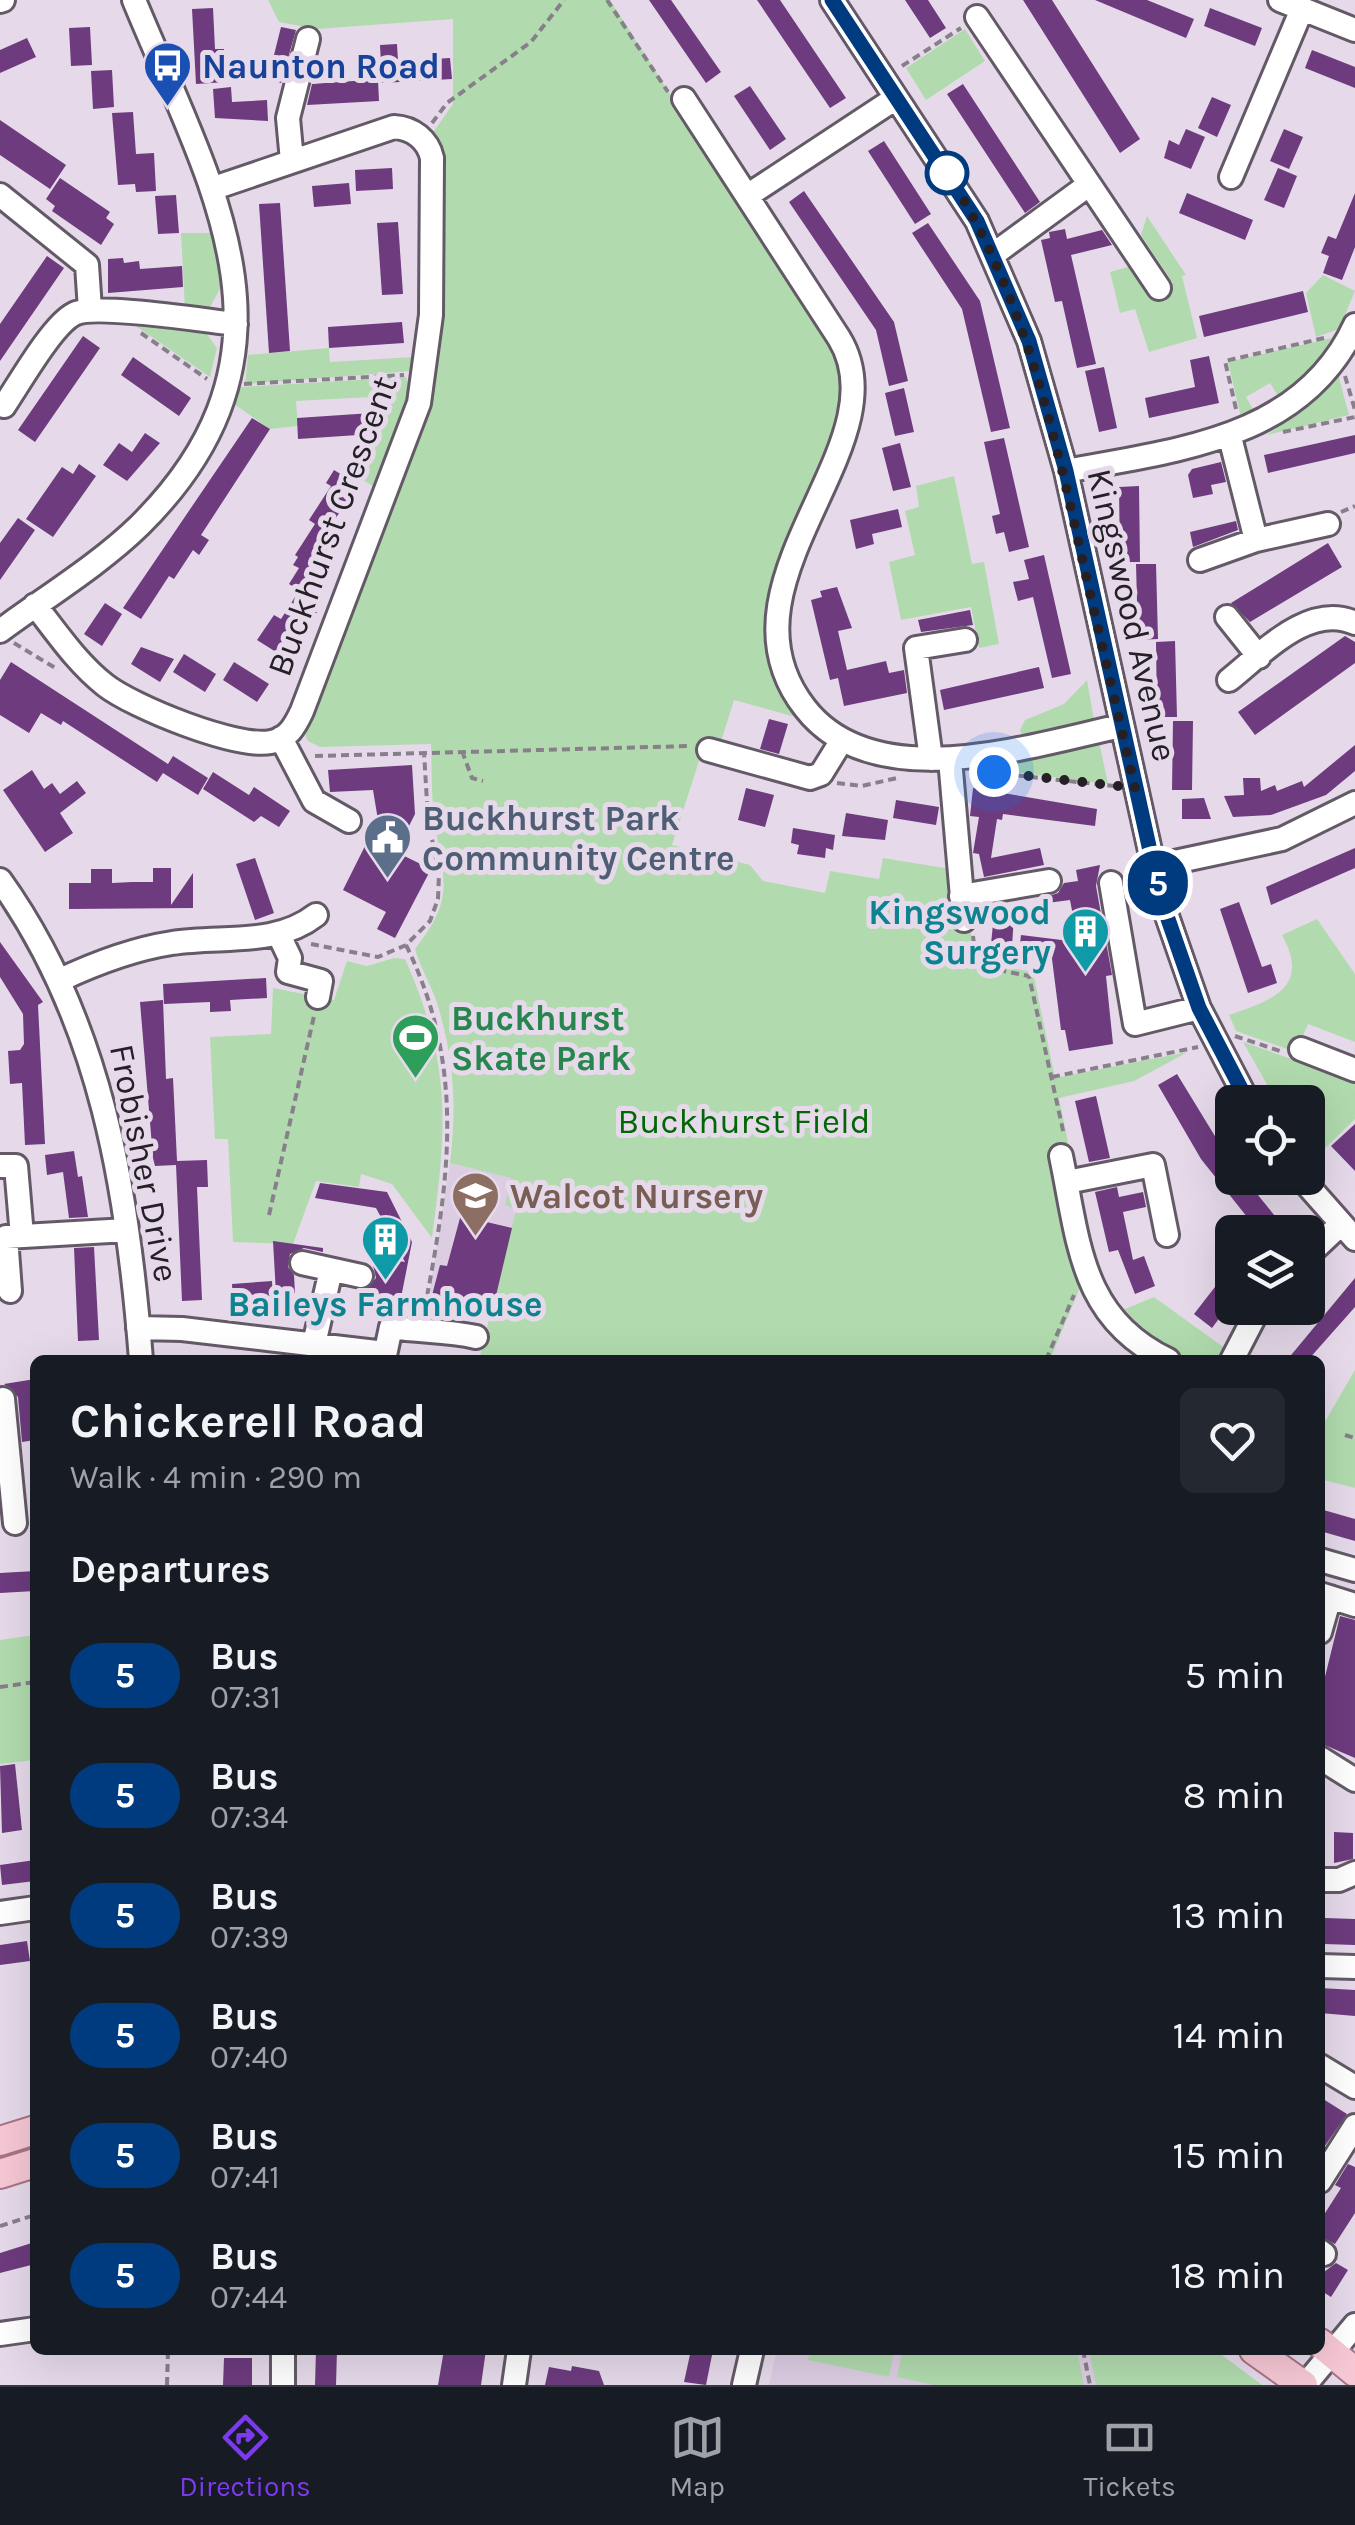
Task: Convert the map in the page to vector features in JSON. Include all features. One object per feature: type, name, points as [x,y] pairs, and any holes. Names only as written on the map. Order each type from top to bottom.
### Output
[{"type":"main road","points":[[0,2141],[30,2132]]},
{"type":"main road","points":[[0,2174],[30,2165]]},
{"type":"main road","points":[[1325,2348],[1355,2372]]},
{"type":"main road","points":[[1261,2355],[1304,2385]]},
{"type":"street","points":[[0,631],[118,544],[168,495],[206,438],[224,388],[236,324],[235,272],[214,188],[134,0]]},
{"type":"street","name":"Kingswood Avenue","points":[[832,0],[956,185],[994,254],[1029,341],[1066,471],[1160,896],[1199,1008],[1239,1085]]},
{"type":"street","points":[[1231,177],[1291,4],[1355,30]]},
{"type":"street","points":[[977,17],[1158,288]]},
{"type":"street","points":[[292,161],[288,118],[308,39]]},
{"type":"street","points":[[747,196],[890,88]]},
{"type":"street","points":[[717,104],[690,109],[848,352],[854,374],[851,408],[780,599],[774,638],[792,690],[813,718],[842,740],[876,754],[939,759],[1120,726]]},
{"type":"street","points":[[214,188],[394,127],[410,130],[422,140]]},
{"type":"street","name":"Buckhurst Crescent","points":[[282,738],[302,712],[352,586],[410,434],[425,374],[432,294],[432,158],[422,140]]},
{"type":"street","points":[[994,254],[1087,186]]},
{"type":"street","points":[[0,195],[88,264],[102,311]]},
{"type":"street","points":[[5,395],[67,319],[102,311],[236,324]]},
{"type":"street","points":[[1066,471],[1235,434],[1286,404],[1350,338]]},
{"type":"street","points":[[1235,434],[1256,540]]},
{"type":"street","points":[[1200,560],[1256,540],[1328,524]]},
{"type":"street","points":[[35,605],[79,661],[132,702],[175,721],[238,737],[266,743],[282,738],[314,801],[349,821]]},
{"type":"street","points":[[1229,680],[1322,616],[1355,623]]},
{"type":"street","points":[[1227,617],[1258,657]]},
{"type":"street","points":[[964,640],[916,648],[963,908],[1050,880]]},
{"type":"street","points":[[709,750],[813,778],[821,774],[842,740]]},
{"type":"street","points":[[1156,866],[1282,839],[1355,803]]},
{"type":"street","name":"Frobisher Drive","points":[[0,880],[60,980],[97,1080],[127,1230],[141,1355]]},
{"type":"street","points":[[1111,883],[1135,1024],[1199,1008]]},
{"type":"street","points":[[212,913],[213,938]]},
{"type":"street","points":[[60,980],[132,952],[213,938],[280,936],[316,915]]},
{"type":"street","points":[[280,936],[290,958],[288,972],[322,981],[318,997]]},
{"type":"street","points":[[1301,1049],[1355,1070]]},
{"type":"street","points":[[1062,1156],[1094,1296],[1110,1318],[1159,1355]]},
{"type":"street","points":[[1067,1182],[1153,1165],[1166,1236]]},
{"type":"street","points":[[0,1166],[16,1166],[22,1236]]},
{"type":"street","points":[[1315,1195],[1347,1232],[1325,1245]]},
{"type":"street","points":[[10,1290],[6,1237],[127,1230]]},
{"type":"street","points":[[302,1263],[360,1276]]},
{"type":"street","points":[[314,1344],[331,1270]]},
{"type":"street","points":[[1235,1355],[1250,1325]]},
{"type":"street","points":[[138,1328],[314,1344],[378,1355]]},
{"type":"street","points":[[384,1355],[390,1328],[435,1328],[476,1337]]},
{"type":"street","points":[[3,1399],[17,1524]]},
{"type":"street","points":[[1325,1561],[1355,1570]]},
{"type":"street","points":[[1325,1596],[1355,1604]]},
{"type":"street","points":[[1325,1761],[1355,1780]]},
{"type":"street","points":[[1325,1880],[1339,1880],[1355,1873]]},
{"type":"street","points":[[0,1913],[30,1909]]},
{"type":"street","points":[[1325,1966],[1355,1967]]},
{"type":"street","points":[[1325,2069],[1355,2087]]},
{"type":"street","points":[[1325,2173],[1355,2126]]},
{"type":"street","points":[[1325,2348],[1355,2325]]},
{"type":"street","points":[[0,2334],[30,2330]]},
{"type":"street","points":[[283,2355],[283,2385]]},
{"type":"street","points":[[514,2385],[518,2355]]},
{"type":"street","points":[[744,2385],[751,2355]]},
{"type":"street","points":[[1304,2385],[1321,2355]]},
{"type":"path","points":[[422,140],[447,103],[531,42],[564,0]]},
{"type":"path","points":[[607,0],[676,104],[690,109]]},
{"type":"path","points":[[890,88],[977,17]]},
{"type":"path","points":[[102,311],[224,388],[425,374]]},
{"type":"path","points":[[1332,336],[1350,338],[1355,413],[1249,440],[1235,434],[1225,361],[1332,336]]},
{"type":"path","points":[[294,760],[678,745],[709,750]]},
{"type":"path","points":[[462,751],[472,778],[483,781]]},
{"type":"path","points":[[280,936],[366,957],[406,946],[430,921],[439,887],[427,811],[424,752]]},
{"type":"path","points":[[813,778],[862,786],[928,770],[939,759]]},
{"type":"path","points":[[994,772],[1135,788]]},
{"type":"path","points":[[963,908],[971,919],[976,966],[1029,976],[1067,1147],[1062,1156]]},
{"type":"path","points":[[406,946],[434,1016],[450,1109],[439,1231],[423,1314],[414,1318],[411,1330]]},
{"type":"path","points":[[269,1215],[318,997]]},
{"type":"path","points":[[1052,1077],[1196,1048],[1226,1034],[1290,1054],[1301,1049]]},
{"type":"path","points":[[1048,1355],[1086,1270]]},
{"type":"path","points":[[1345,1435],[1355,1438]]},
{"type":"path","points":[[0,1687],[30,1683]]},
{"type":"path","points":[[0,2226],[30,2217]]},
{"type":"path","points":[[166,2385],[168,2355]]},
{"type":"path","points":[[1084,2355],[1090,2385]]},
{"type":"shaded area","name":"Walcot Nursery","points":[[450,1163],[512,1178],[516,1208],[491,1318],[428,1302]]},
{"type":"shaded area","points":[[776,2355],[1222,2355],[1262,2385],[769,2385]]},
{"type":"green space","name":"Buckhurst Field","points":[[268,0],[610,0],[842,363],[842,409],[785,561],[775,601],[772,639],[778,677],[797,713],[792,716],[734,700],[715,761],[700,758],[672,845],[750,865],[763,881],[825,893],[830,871],[879,879],[883,858],[951,869],[980,962],[1033,972],[1055,1078],[1188,1052],[1134,1081],[1059,1098],[1069,1147],[1052,1152],[1081,1285],[1052,1355],[480,1355],[516,1209],[505,1205],[511,1178],[450,1163],[450,1061],[436,1000],[415,949],[436,916],[443,889],[431,744],[320,747],[308,741],[304,732],[418,429],[436,369],[442,304],[440,145],[432,134],[453,104],[453,19],[317,29],[279,22]]},
{"type":"green space","points":[[965,29],[985,61],[926,100],[906,68]]},
{"type":"green space","points":[[1147,216],[1186,275],[1182,276],[1197,338],[1149,352],[1135,309],[1120,313],[1110,272],[1135,265],[1155,295],[1173,283],[1141,235]]},
{"type":"green space","points":[[181,233],[213,233],[221,287],[210,307],[185,309]]},
{"type":"green space","points":[[1323,275],[1355,291],[1339,329],[1316,337],[1306,293]]},
{"type":"green space","points":[[130,322],[204,330],[217,348],[210,377]]},
{"type":"green space","points":[[1332,338],[1316,364],[1278,396],[1270,383],[1246,397],[1254,411],[1241,417],[1228,362]]},
{"type":"green space","points":[[329,348],[330,362],[414,357],[413,371],[245,384],[248,355]]},
{"type":"green space","points":[[1338,374],[1349,415],[1267,435],[1318,398]]},
{"type":"green space","points":[[406,377],[410,389],[377,489],[360,478],[375,456],[371,397],[296,401],[298,426],[270,429],[234,404],[241,387]]},
{"type":"green space","points":[[954,476],[972,564],[984,562],[999,644],[979,648],[971,607],[901,620],[889,562],[915,555],[905,511],[919,507],[916,486]]},
{"type":"green space","points":[[1087,680],[1094,720],[1023,737],[1020,730],[1025,720],[1064,704]]},
{"type":"green space","points":[[1099,741],[1108,784],[982,768],[980,762]]},
{"type":"green space","points":[[1317,919],[1355,974],[1355,1042],[1308,1024],[1302,1038],[1295,1036],[1290,1050],[1236,1031],[1229,1015],[1272,997],[1289,980],[1290,953],[1282,935]]},
{"type":"green space","points":[[405,959],[438,1064],[442,1096],[441,1162],[432,1238],[392,1184],[361,1174],[359,1187],[316,1181],[293,1244],[233,1242],[228,1139],[215,1139],[210,1037],[271,1034],[273,988],[334,1000],[347,961],[367,966]]},
{"type":"green space","points":[[1243,1042],[1355,1081],[1355,1119],[1325,1148],[1325,1085],[1267,1085]]},
{"type":"green space","points":[[1154,1297],[1226,1349],[1222,1355],[1182,1355],[1165,1348],[1118,1312]]},
{"type":"green space","points":[[1355,1370],[1355,1488],[1325,1480],[1325,1421]]},
{"type":"green space","points":[[30,1636],[30,1761],[0,1764],[0,1640]]},
{"type":"green space","points":[[809,2355],[893,2355],[889,2377],[808,2360]]},
{"type":"green space","points":[[901,2355],[1078,2355],[1084,2385],[934,2385],[897,2377]]},
{"type":"green space","points":[[1090,2355],[1222,2355],[1262,2385],[1096,2385]]},
{"type":"building","points":[[649,0],[671,0],[721,72],[706,83]]},
{"type":"building","points":[[757,0],[780,0],[846,98],[830,108]]},
{"type":"building","points":[[905,0],[928,0],[946,28],[930,38]]},
{"type":"building","points":[[1023,0],[1052,0],[1140,139],[1120,153]]},
{"type":"building","points":[[1095,0],[1147,0],[1194,19],[1186,38]]},
{"type":"building","points":[[213,8],[215,49],[224,49],[226,82],[196,84],[192,9]]},
{"type":"building","points":[[1210,8],[1262,28],[1255,46],[1204,26]]},
{"type":"building","points":[[90,27],[92,65],[71,66],[69,28]]},
{"type":"building","points":[[281,27],[296,30],[281,83],[268,79]]},
{"type":"building","points":[[27,38],[36,57],[0,73],[0,50]]},
{"type":"building","points":[[397,44],[398,61],[450,58],[452,79],[382,83],[380,45]]},
{"type":"building","points":[[1312,50],[1355,67],[1355,88],[1305,68]]},
{"type":"building","points":[[112,70],[114,107],[93,109],[91,71]]},
{"type":"building","points":[[378,80],[379,101],[307,105],[312,84]]},
{"type":"building","points":[[963,84],[1040,202],[1025,213],[947,94]]},
{"type":"building","points":[[750,86],[786,139],[770,150],[734,96]]},
{"type":"building","points":[[231,87],[232,102],[267,100],[268,121],[215,118],[213,89]]},
{"type":"building","points":[[1212,97],[1231,105],[1217,137],[1198,128]]},
{"type":"building","points":[[133,112],[136,154],[154,153],[156,191],[136,192],[135,184],[118,185],[112,113]]},
{"type":"building","points":[[0,120],[66,165],[50,189],[0,155]]},
{"type":"building","points":[[1186,129],[1205,137],[1191,169],[1164,158],[1169,140],[1179,145]]},
{"type":"building","points":[[1284,129],[1303,137],[1289,169],[1270,161]]},
{"type":"building","points":[[884,141],[931,214],[915,224],[868,151]]},
{"type":"building","points":[[392,168],[393,189],[356,191],[355,170]]},
{"type":"building","points":[[1278,168],[1297,176],[1284,208],[1264,200]]},
{"type":"building","points":[[60,178],[110,212],[106,218],[114,224],[101,245],[52,211],[55,206],[46,199]]},
{"type":"building","points":[[349,183],[351,204],[314,207],[312,186]]},
{"type":"building","points":[[804,191],[894,322],[908,381],[889,386],[876,330],[789,202]]},
{"type":"building","points":[[1187,193],[1253,220],[1245,240],[1179,213]]},
{"type":"building","points":[[1355,193],[1355,247],[1342,280],[1323,273],[1329,256],[1321,253],[1328,236],[1336,239]]},
{"type":"building","points":[[176,195],[179,233],[158,234],[155,196]]},
{"type":"building","points":[[280,203],[290,351],[269,353],[259,204]]},
{"type":"building","points":[[398,222],[403,294],[382,295],[377,223]]},
{"type":"building","points":[[928,223],[980,301],[1010,428],[991,432],[962,309],[912,233]]},
{"type":"building","points":[[1065,229],[1067,239],[1102,230],[1112,245],[1071,255],[1096,364],[1077,368],[1062,301],[1055,302],[1041,240],[1050,238],[1049,232]]},
{"type":"building","points":[[47,256],[64,268],[0,361],[0,324]]},
{"type":"building","points":[[123,258],[124,263],[139,261],[140,269],[182,266],[183,287],[108,293],[108,259]]},
{"type":"building","points":[[1303,291],[1308,312],[1204,337],[1199,316]]},
{"type":"building","points":[[402,322],[404,343],[329,348],[328,327]]},
{"type":"building","points":[[83,336],[100,348],[35,442],[18,430]]},
{"type":"building","points":[[1209,356],[1219,403],[1149,418],[1145,398],[1195,387],[1190,360]]},
{"type":"building","points":[[133,357],[191,398],[179,416],[121,375]]},
{"type":"building","points":[[1104,367],[1117,428],[1099,432],[1085,371]]},
{"type":"building","points":[[904,388],[914,432],[895,436],[885,393]]},
{"type":"building","points":[[372,413],[373,434],[298,439],[297,418]]},
{"type":"building","points":[[252,418],[270,429],[201,535],[209,540],[199,555],[193,550],[174,579],[169,576],[141,619],[123,608]]},
{"type":"building","points":[[145,433],[160,443],[127,481],[103,465],[119,443],[132,452]]},
{"type":"building","points":[[1355,435],[1355,453],[1268,473],[1264,455]]},
{"type":"building","points":[[1004,438],[1029,547],[1009,552],[1004,532],[996,534],[992,516],[1000,514],[984,442]]},
{"type":"building","points":[[900,443],[911,487],[893,491],[882,448]]},
{"type":"building","points":[[1221,462],[1226,482],[1211,485],[1213,494],[1193,498],[1188,475],[1192,469]]},
{"type":"building","points":[[79,464],[96,476],[53,537],[26,519],[62,467],[73,474]]},
{"type":"building","points":[[334,470],[357,484],[323,539],[337,548],[307,595],[289,584],[299,568],[293,565],[298,557],[295,555],[315,524],[309,520],[331,486],[326,483]]},
{"type":"building","points":[[1139,486],[1140,562],[1120,562],[1119,487]]},
{"type":"building","points":[[898,509],[902,527],[872,534],[874,544],[856,549],[850,520]]},
{"type":"building","points":[[18,518],[35,530],[0,580],[0,543]]},
{"type":"building","points":[[1236,521],[1238,530],[1193,547],[1190,532]]},
{"type":"building","points":[[1328,543],[1342,567],[1250,622],[1231,603]]},
{"type":"building","points":[[1044,555],[1071,674],[1052,678],[1033,597],[1018,601],[1013,582],[1029,579],[1024,560]]},
{"type":"building","points":[[1136,564],[1156,564],[1158,639],[1138,640]]},
{"type":"building","points":[[837,587],[852,628],[838,631],[847,670],[886,661],[889,673],[904,670],[907,693],[844,706],[838,678],[830,680],[811,600],[822,597],[820,591]]},
{"type":"building","points":[[295,597],[317,612],[287,659],[257,640],[274,615],[281,619]]},
{"type":"building","points":[[105,603],[122,614],[102,646],[84,634]]},
{"type":"building","points":[[970,610],[973,625],[921,632],[918,620]]},
{"type":"building","points":[[1345,636],[1355,642],[1355,663],[1255,735],[1238,712]]},
{"type":"building","points":[[1175,641],[1177,717],[1157,717],[1156,642]]},
{"type":"building","points":[[141,647],[174,659],[160,682],[131,664]]},
{"type":"building","points":[[184,654],[216,674],[205,692],[173,672]]},
{"type":"building","points":[[11,662],[168,764],[173,756],[208,778],[198,795],[163,773],[157,782],[63,721],[61,725],[41,713],[29,733],[0,715],[0,680]]},
{"type":"building","points":[[234,662],[269,684],[257,702],[223,680]]},
{"type":"building","points":[[1039,667],[1044,688],[944,710],[940,690]]},
{"type":"building","points":[[769,719],[788,724],[779,754],[760,749]]},
{"type":"building","points":[[1173,721],[1193,721],[1192,790],[1172,790]]},
{"type":"building","points":[[1355,745],[1355,771],[1326,795],[1271,815],[1233,817],[1224,796],[1244,795],[1243,778],[1260,778],[1261,791],[1275,785],[1277,791],[1302,781],[1304,787]]},
{"type":"building","points":[[412,765],[415,814],[396,852],[431,869],[395,938],[377,929],[386,912],[343,890],[378,820],[373,790],[330,792],[328,770]]},
{"type":"building","points":[[32,770],[44,789],[52,783],[60,794],[77,781],[86,793],[60,813],[73,833],[45,852],[3,790]]},
{"type":"building","points":[[213,772],[249,795],[254,787],[290,811],[279,827],[261,816],[254,822],[203,789]]},
{"type":"building","points":[[746,788],[774,795],[765,827],[738,820]]},
{"type":"building","points":[[973,788],[1097,809],[1095,826],[1003,814],[1002,820],[997,819],[991,858],[1040,848],[1044,865],[984,877],[979,854],[973,853],[979,817],[970,816]]},
{"type":"building","points":[[1204,798],[1211,819],[1182,819],[1182,799]]},
{"type":"building","points":[[896,800],[939,807],[936,825],[893,818]]},
{"type":"building","points":[[846,813],[888,820],[885,840],[842,836]]},
{"type":"building","points":[[793,828],[835,835],[833,850],[826,848],[825,858],[797,854],[799,845],[791,843]]},
{"type":"building","points":[[1355,848],[1355,868],[1271,905],[1266,887]]},
{"type":"building","points":[[255,858],[274,913],[255,920],[236,864]]},
{"type":"building","name":"Kingswood Surgery","points":[[1100,865],[1096,886],[1112,975],[1106,976],[1113,1044],[1069,1051],[1065,1030],[1061,1030],[1052,959],[1019,954],[1021,935],[1078,942],[1070,900],[1047,903],[1046,897],[1058,893],[1064,883],[1078,881],[1076,870]]},
{"type":"building","points":[[153,868],[171,868],[171,905],[193,873],[193,908],[69,909],[69,883],[91,883],[91,869],[112,869],[112,883],[153,882]]},
{"type":"building","points":[[1239,902],[1262,967],[1271,964],[1277,983],[1248,993],[1220,909]]},
{"type":"building","points":[[994,914],[1014,916],[1012,946],[991,944]]},
{"type":"building","points":[[0,942],[43,1002],[38,1005],[45,1144],[25,1145],[22,1083],[10,1084],[8,1051],[20,1050],[24,1044],[23,1014],[0,977]]},
{"type":"building","points":[[266,978],[267,998],[230,1000],[231,1011],[210,1012],[210,1002],[164,1004],[163,984]]},
{"type":"building","points":[[163,1000],[166,1079],[173,1078],[177,1161],[207,1160],[208,1187],[197,1187],[202,1300],[182,1301],[176,1165],[155,1166],[153,1158],[140,1002]]},
{"type":"building","points":[[1177,1074],[1215,1136],[1215,1177],[1201,1159],[1158,1085]]},
{"type":"building","points":[[1096,1096],[1110,1158],[1089,1162],[1075,1101]]},
{"type":"building","points":[[1355,1124],[1355,1171],[1331,1146]]},
{"type":"building","points":[[74,1151],[88,1217],[69,1218],[63,1172],[47,1175],[45,1155]]},
{"type":"building","points":[[320,1183],[387,1192],[412,1242],[399,1308],[363,1301],[365,1290],[376,1278],[371,1256],[405,1262],[376,1208],[315,1198]]},
{"type":"building","points":[[1117,1187],[1119,1197],[1143,1192],[1146,1207],[1123,1212],[1133,1260],[1144,1256],[1155,1286],[1135,1294],[1118,1250],[1109,1252],[1095,1192]]},
{"type":"building","points":[[1230,1195],[1258,1195],[1274,1215],[1245,1215]]},
{"type":"building","points":[[463,1207],[480,1211],[478,1220],[512,1228],[494,1304],[465,1297],[463,1306],[431,1299],[440,1265],[447,1266]]},
{"type":"building","points":[[273,1241],[323,1248],[323,1252],[304,1248],[290,1254],[288,1267],[294,1275],[295,1293],[276,1294]]},
{"type":"building","points":[[94,1247],[99,1340],[78,1341],[74,1248]]},
{"type":"building","points":[[1355,1278],[1355,1307],[1312,1355],[1291,1355],[1316,1325],[1325,1325],[1325,1314]]},
{"type":"building","points":[[272,1281],[273,1301],[233,1303],[232,1284]]},
{"type":"building","points":[[1215,1287],[1212,1328],[1194,1314]]},
{"type":"building","points":[[30,1380],[30,1441],[22,1442],[18,1397],[4,1384]]},
{"type":"building","points":[[1325,1510],[1355,1519],[1355,1541],[1325,1532]]},
{"type":"building","points":[[30,1571],[30,1591],[0,1593],[0,1573]]},
{"type":"building","points":[[1340,1616],[1355,1620],[1355,1758],[1325,1745],[1325,1677]]},
{"type":"building","points":[[15,1764],[22,1830],[2,1833],[0,1766]]},
{"type":"building","points":[[1334,1832],[1353,1833],[1353,1859],[1334,1863]]},
{"type":"building","points":[[30,1861],[30,1882],[2,1885],[0,1865]]},
{"type":"building","points":[[1325,1918],[1355,1919],[1355,1945],[1325,1944]]},
{"type":"building","points":[[27,1941],[30,1961],[0,1965],[0,1945]]},
{"type":"building","points":[[1325,1988],[1355,1990],[1355,2016],[1325,2013]]},
{"type":"building","points":[[1325,2100],[1347,2114],[1325,2146]]},
{"type":"building","points":[[1348,2164],[1355,2167],[1355,2213],[1335,2244],[1325,2239],[1325,2213],[1341,2188],[1335,2185]]},
{"type":"building","points":[[30,2244],[30,2265],[0,2273],[0,2253]]},
{"type":"building","points":[[1336,2263],[1348,2270],[1331,2297],[1325,2293],[1325,2271]]},
{"type":"building","points":[[316,2355],[337,2355],[336,2385],[315,2385]]},
{"type":"building","points":[[443,2355],[485,2355],[481,2385],[438,2385]]},
{"type":"building","points":[[690,2355],[712,2355],[706,2385],[684,2382]]},
{"type":"building","points":[[224,2358],[252,2358],[252,2385],[223,2385]]},
{"type":"building","points":[[572,2366],[599,2371],[604,2385],[545,2385],[549,2367],[571,2371]]},
{"type":"bus line","name":"5","points":[[832,0],[977,221],[1029,341],[1066,471],[1081,553],[1160,896],[1199,1008],[1237,1085]]},
{"type":"place","name":"Naunton Road","points":[[167,108]]},
{"type":"place","name":"Buckhurst Park Community Centre","points":[[387,880]]},
{"type":"place","name":"Kingswood Surgery","points":[[1086,974]]},
{"type":"place","name":"Buckhurst Skate Park","points":[[416,1080]]},
{"type":"place","name":"Walcot Nursery","points":[[475,1238]]},
{"type":"place","name":"Baileys Farmhouse","points":[[385,1282]]},
{"type":"route","points":[[947,173],[942,164],[994,254],[1029,341],[1066,471],[1135,788],[994,772]]}]
